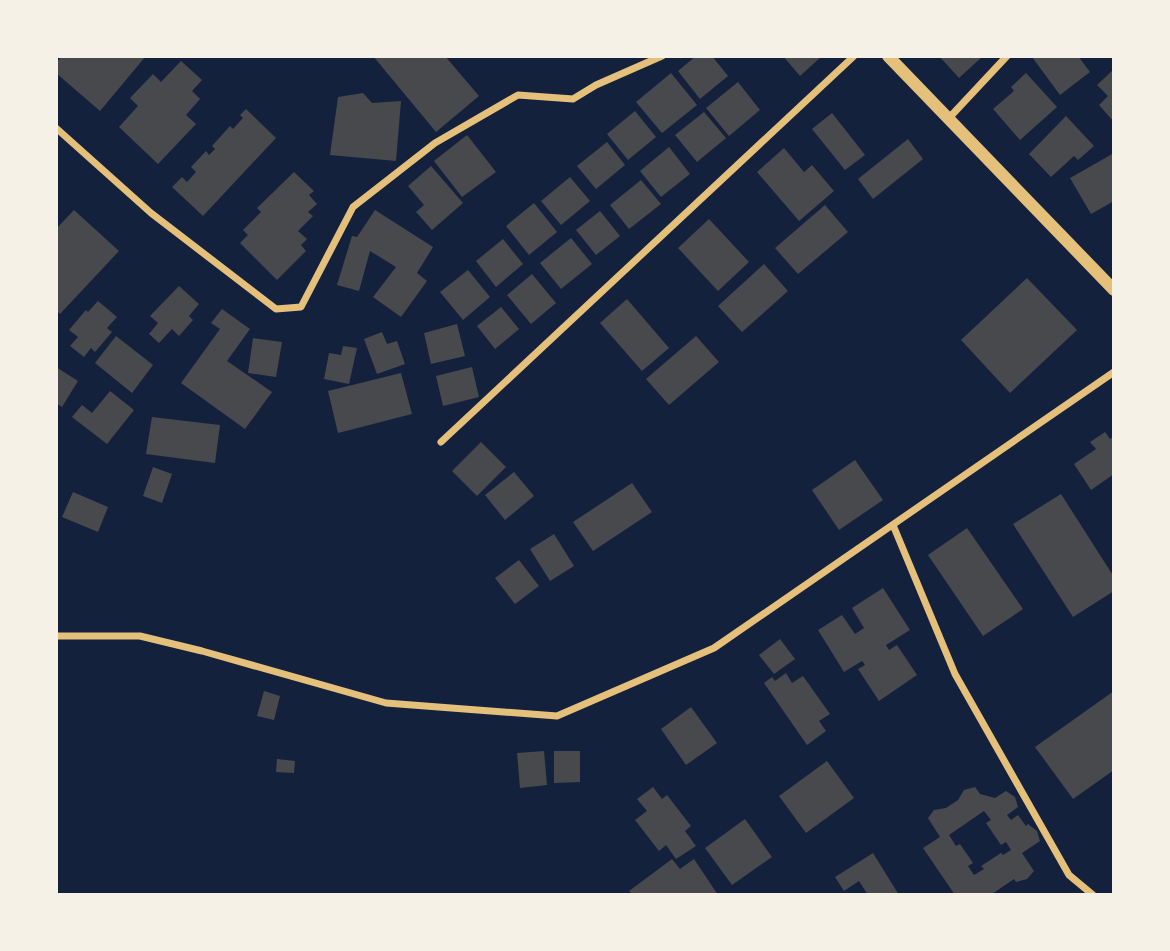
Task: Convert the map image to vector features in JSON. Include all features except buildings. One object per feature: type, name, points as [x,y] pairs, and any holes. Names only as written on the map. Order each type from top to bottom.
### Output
[{"type":"street","points":[[56,128],[150,213],[276,309],[301,307],[354,206],[435,143],[518,94],[573,99],[596,85],[662,56]]},
{"type":"street","points":[[441,442],[854,56]]},
{"type":"street","points":[[888,56],[1114,290]]},
{"type":"street","points":[[948,118],[1007,56]]},
{"type":"street","points":[[56,636],[140,636],[386,703],[557,716],[714,648],[1114,372]]},
{"type":"street","points":[[893,524],[955,674],[1069,875],[1093,895]]}]
